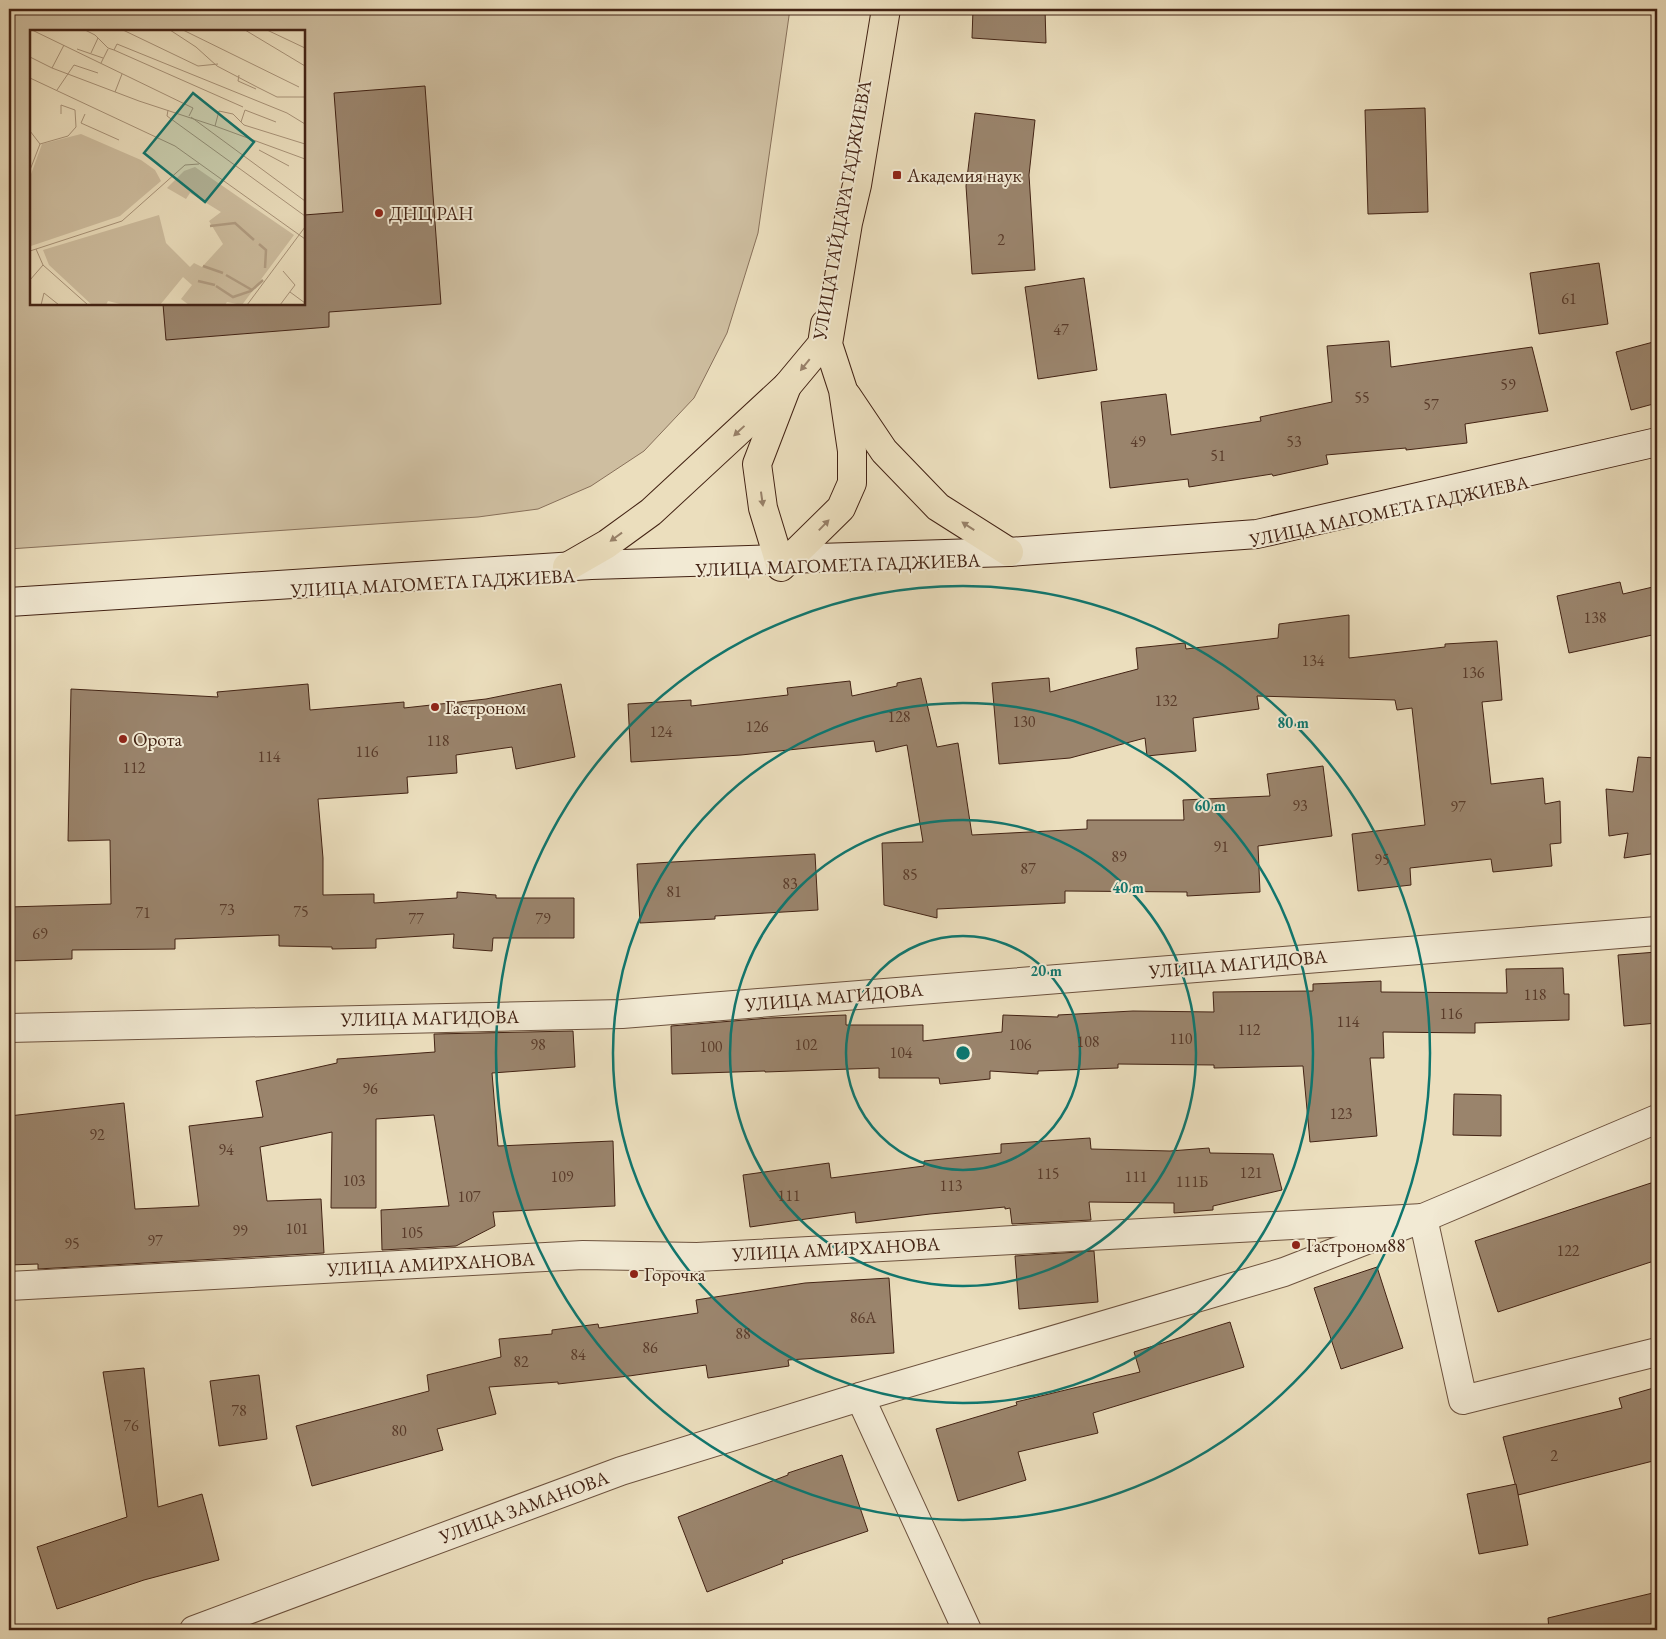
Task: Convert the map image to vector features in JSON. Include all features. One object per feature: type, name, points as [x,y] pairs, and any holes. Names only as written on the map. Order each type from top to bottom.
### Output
[{"type":"main road","name":"УЛИЦА ГАЙДАРА ГАДЖИЕВА","points":[[568,567],[607,544],[651,512],[788,386],[822,344],[876,9]]},
{"type":"main road","name":"УЛИЦА ГАЙДАРА ГАДЖИЕВА","points":[[842,390],[828,344],[848,223],[859,175],[886,9]]},
{"type":"main road","points":[[788,386],[756,464],[763,508],[783,563],[841,508],[852,483],[852,451],[842,390]]},
{"type":"main road","points":[[842,390],[884,451],[938,507],[1009,552]]},
{"type":"street","name":"УЛИЦА МАГОМЕТА ГАДЖИЕВА","points":[[9,609],[481,578],[1009,552],[1257,534],[1657,442]]},
{"type":"street","name":"УЛИЦА МАГОМЕТА ГАДЖИЕВА","points":[[9,602],[568,567],[1013,558],[1258,542],[1657,451]]},
{"type":"street","name":"УЛИЦА МАГИДОВА","points":[[9,1028],[622,1014],[1657,930]]},
{"type":"street","points":[[1657,1119],[1423,1218],[1463,1400],[1657,1352]]},
{"type":"street","name":"УЛИЦА АМИРХАНОВА","points":[[9,1286],[583,1255],[697,1256],[1423,1218]]},
{"type":"street","name":"УЛИЦА ЗАМАНОВА","points":[[194,1630],[621,1471],[860,1396],[1284,1272],[1423,1218]]},
{"type":"street","points":[[860,1396],[967,1630]]},
{"type":"shaded area","points":[[9,9],[790,9],[758,233],[727,333],[694,398],[644,451],[591,486],[538,509],[478,517],[9,549]]},
{"type":"building","points":[[973,9],[1045,9],[1046,43],[972,38]]},
{"type":"building","name":"ДНЦ РАН","points":[[425,86],[441,304],[329,312],[329,327],[166,340],[163,305],[305,305],[305,215],[343,212],[334,93]]},
{"type":"building","points":[[1425,108],[1428,212],[1368,214],[1365,110]]},
{"type":"building","points":[[975,113],[1035,120],[1029,175],[1035,270],[972,274],[966,186]]},
{"type":"building","points":[[1599,263],[1608,324],[1539,334],[1530,273]]},
{"type":"building","points":[[1084,278],[1097,370],[1038,379],[1025,287]]},
{"type":"building","points":[[1389,341],[1391,367],[1532,347],[1548,411],[1465,424],[1467,443],[1406,450],[1406,448],[1326,455],[1328,464],[1273,476],[1272,474],[1189,487],[1188,479],[1110,488],[1101,402],[1166,394],[1171,435],[1261,421],[1260,417],[1332,402],[1327,346]]},
{"type":"building","points":[[1657,341],[1657,403],[1631,410],[1616,352]]},
{"type":"building","points":[[1620,582],[1623,594],[1657,586],[1657,634],[1569,653],[1557,596]]},
{"type":"building","points":[[1349,615],[1349,658],[1445,647],[1445,644],[1497,641],[1502,700],[1482,702],[1491,784],[1543,778],[1545,804],[1560,801],[1561,843],[1550,844],[1552,866],[1493,872],[1491,859],[1410,868],[1411,885],[1358,891],[1352,834],[1425,825],[1412,708],[1397,710],[1395,700],[1257,696],[1259,709],[1193,718],[1196,751],[1147,756],[1145,738],[1070,758],[999,764],[992,683],[1049,678],[1050,692],[1138,669],[1136,648],[1185,643],[1186,649],[1278,638],[1279,624]]},
{"type":"building","points":[[921,678],[937,747],[958,743],[972,835],[1087,829],[1087,820],[1184,820],[1183,800],[1270,796],[1267,774],[1323,766],[1332,836],[1258,846],[1260,892],[1187,896],[1187,892],[1065,891],[1065,903],[937,909],[937,918],[884,905],[882,843],[923,842],[907,745],[876,752],[874,741],[741,755],[631,762],[628,704],[691,700],[691,706],[788,695],[787,688],[850,681],[852,696],[897,686],[897,683]]},
{"type":"building","points":[[308,684],[310,710],[404,702],[404,708],[486,699],[561,684],[575,757],[516,769],[512,747],[456,755],[457,773],[407,777],[408,793],[318,799],[323,858],[323,895],[374,894],[374,903],[457,898],[457,892],[496,895],[496,898],[574,898],[574,938],[493,938],[492,951],[453,948],[454,934],[376,939],[376,948],[332,949],[332,947],[279,946],[279,935],[175,939],[175,949],[72,950],[72,959],[9,961],[9,907],[111,904],[110,840],[68,841],[71,689],[218,697],[217,692]]},
{"type":"building","points":[[1638,757],[1657,758],[1657,853],[1624,858],[1628,833],[1609,836],[1606,789],[1633,792]]},
{"type":"building","points":[[815,854],[818,910],[715,916],[715,919],[640,923],[637,864]]},
{"type":"building","points":[[1657,952],[1657,1023],[1624,1026],[1618,955]]},
{"type":"building","points":[[1563,968],[1564,994],[1569,994],[1569,1020],[1475,1023],[1475,1033],[1383,1032],[1384,1058],[1370,1058],[1377,1136],[1310,1142],[1303,1066],[1214,1068],[1214,1065],[1118,1064],[1118,1068],[1038,1071],[1038,1074],[990,1071],[990,1079],[940,1084],[939,1078],[879,1078],[879,1068],[672,1074],[671,1026],[770,1018],[846,1015],[846,1025],[923,1025],[923,1041],[1002,1032],[1003,1015],[1058,1017],[1058,1015],[1133,1011],[1214,1012],[1213,992],[1313,991],[1313,984],[1381,981],[1381,992],[1507,993],[1506,969]]},
{"type":"building","points":[[573,1031],[575,1067],[492,1073],[498,1146],[613,1141],[615,1206],[493,1212],[495,1226],[456,1246],[382,1250],[381,1210],[449,1206],[434,1115],[376,1119],[376,1208],[331,1208],[332,1132],[260,1147],[267,1201],[321,1199],[324,1253],[38,1269],[38,1264],[9,1265],[9,1116],[124,1103],[135,1209],[199,1206],[189,1126],[263,1117],[256,1081],[337,1063],[337,1059],[435,1052],[434,1034]]},
{"type":"building","points":[[1454,1094],[1501,1095],[1501,1136],[1453,1135]]},
{"type":"building","points":[[1090,1138],[1091,1149],[1170,1151],[1209,1148],[1210,1153],[1273,1154],[1282,1190],[1213,1206],[1213,1210],[1174,1213],[1174,1203],[1089,1202],[1091,1220],[1012,1224],[1010,1208],[1005,1209],[1005,1207],[856,1223],[855,1212],[750,1227],[743,1175],[829,1163],[831,1178],[924,1166],[924,1161],[1001,1153],[1001,1144]]},
{"type":"building","points":[[1657,1181],[1657,1260],[1498,1312],[1475,1241]]},
{"type":"building","points":[[1094,1251],[1098,1302],[1019,1309],[1015,1256]]},
{"type":"building","points":[[1377,1267],[1403,1348],[1341,1369],[1314,1288]]},
{"type":"building","points":[[889,1278],[894,1353],[788,1360],[789,1366],[708,1378],[706,1365],[558,1384],[558,1382],[489,1387],[496,1414],[437,1429],[443,1450],[312,1486],[296,1426],[429,1391],[427,1375],[501,1357],[499,1339],[552,1334],[552,1330],[598,1324],[599,1328],[698,1313],[696,1300],[805,1283]]},
{"type":"building","points":[[1230,1322],[1244,1367],[1093,1413],[1098,1433],[1018,1452],[1026,1480],[958,1501],[936,1429],[1017,1405],[1016,1402],[1140,1372],[1134,1352]]},
{"type":"building","points":[[144,1368],[158,1507],[202,1494],[219,1560],[144,1580],[57,1609],[37,1547],[127,1517],[103,1372]]},
{"type":"building","points":[[259,1375],[267,1439],[219,1446],[210,1381]]},
{"type":"building","points":[[1657,1387],[1657,1460],[1518,1495],[1503,1437],[1622,1408],[1619,1398]]},
{"type":"building","points":[[842,1455],[868,1531],[782,1560],[783,1563],[707,1592],[678,1517],[788,1475],[788,1473]]},
{"type":"building","points":[[1516,1484],[1528,1545],[1479,1554],[1467,1494]]},
{"type":"building","points":[[1657,1592],[1657,1630],[1549,1630],[1548,1618]]},
{"type":"place","name":"Академия наук","points":[[897,175]]},
{"type":"place","name":"ДНЦ РАН","points":[[379,213]]},
{"type":"place","name":"Гастроном","points":[[435,707]]},
{"type":"place","name":"Орота","points":[[123,739]]},
{"type":"place","name":"Гастроном88","points":[[1296,1245]]},
{"type":"place","name":"Горочка","points":[[634,1274]]}]
